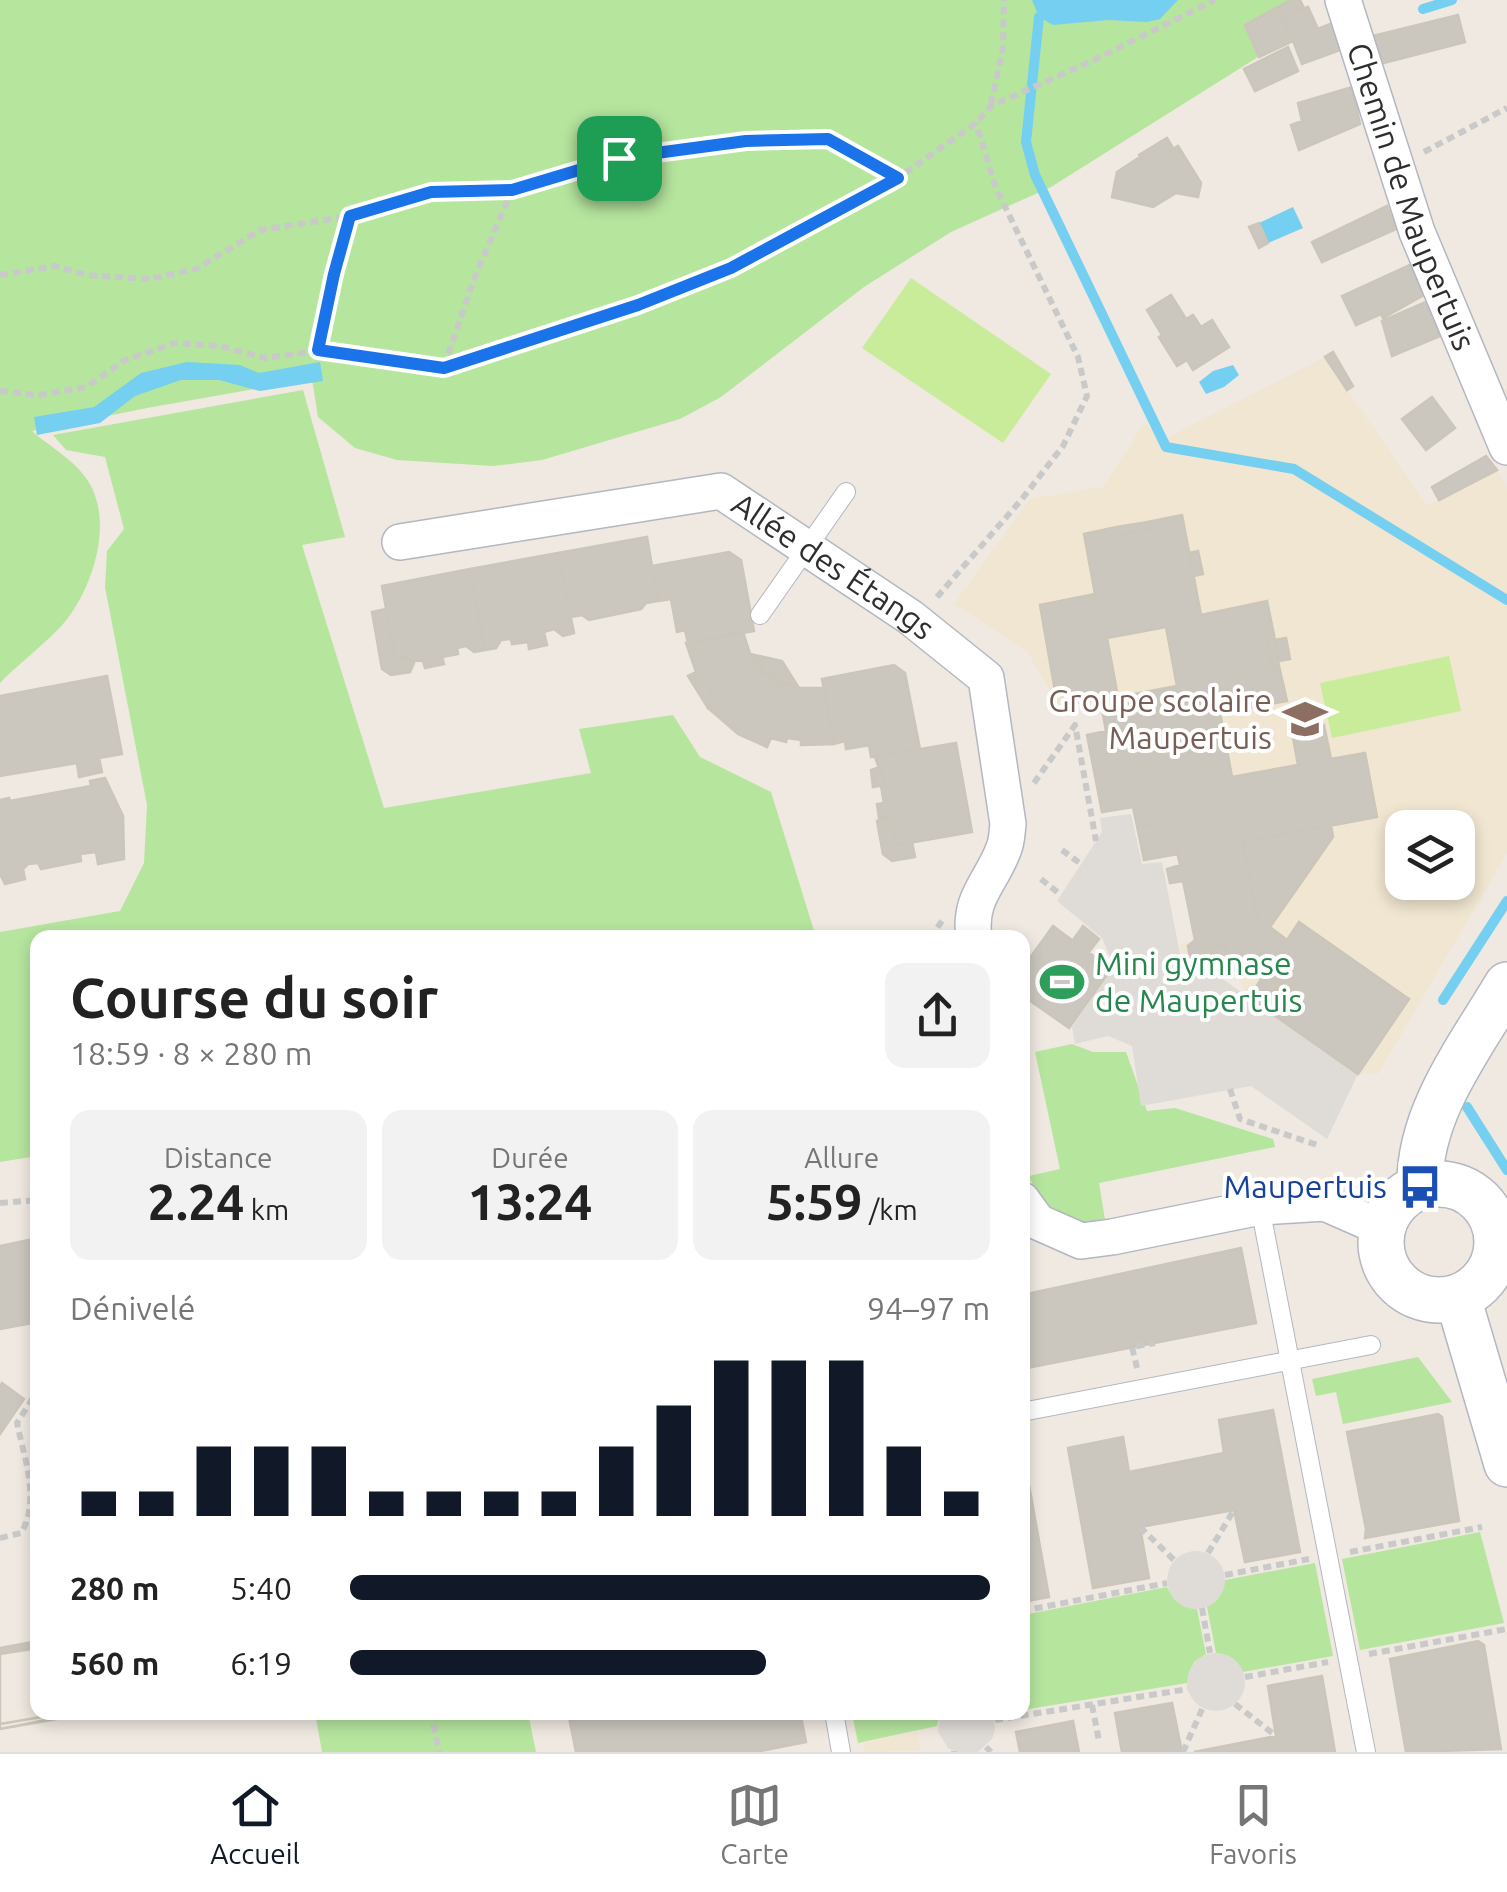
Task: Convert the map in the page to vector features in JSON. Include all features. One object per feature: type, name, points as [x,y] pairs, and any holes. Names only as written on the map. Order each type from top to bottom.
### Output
[{"type":"street","name":"Chemin de Maupertuis","points":[[1342,0],[1396,170],[1466,354],[1507,447]]},
{"type":"street","name":"Allée des Étangs","points":[[400,542],[721,491],[916,620],[986,678],[1008,824],[1004,848],[980,889],[973,930]]},
{"type":"street","points":[[1420,1187],[1426,1134],[1441,1100],[1507,985]]},
{"type":"street","points":[[1452,1186],[1471,1193],[1487,1208],[1496,1228],[1498,1249],[1491,1270],[1477,1288],[1458,1298],[1438,1301],[1417,1297],[1400,1286],[1387,1269],[1381,1249],[1382,1228],[1400,1197],[1420,1187],[1452,1186]]},
{"type":"street","points":[[1030,1211],[1038,1222],[1081,1240],[1112,1238],[1260,1207],[1325,1203],[1382,1228]]},
{"type":"street","points":[[1458,1298],[1507,1464]]},
{"type":"lane","points":[[760,615],[846,492]]},
{"type":"lane","points":[[1260,1207],[1366,1752]]},
{"type":"lane","points":[[1030,1411],[1372,1345]]},
{"type":"lane","points":[[835,1720],[841,1752]]},
{"type":"path","points":[[991,106],[1003,47],[1004,0]]},
{"type":"path","points":[[0,391],[38,396],[86,387],[125,360],[174,344],[220,346],[264,358],[318,350],[444,368],[638,305],[731,268],[898,178],[976,123],[991,106],[1215,0]]},
{"type":"path","points":[[1396,170],[1507,108]]},
{"type":"path","points":[[916,620],[1042,473],[1062,446],[1087,396],[1078,357],[996,188],[976,123]]},
{"type":"path","points":[[0,275],[55,266],[87,276],[149,278],[196,269],[260,230],[350,216],[431,192],[512,190],[619,158],[746,141],[828,139],[898,178]]},
{"type":"path","points":[[444,368],[474,280],[512,190]]},
{"type":"path","points":[[318,350],[350,216]]},
{"type":"path","points":[[1029,790],[1075,725],[1096,841]]},
{"type":"path","points":[[1062,850],[1080,864]]},
{"type":"path","points":[[1041,879],[1061,895]]},
{"type":"path","points":[[1230,1090],[1240,1118],[1316,1145]]},
{"type":"path","points":[[0,1203],[30,1201]]},
{"type":"path","points":[[1132,1347],[1155,1343]]},
{"type":"path","points":[[30,1402],[17,1422],[30,1490]]},
{"type":"path","points":[[1208,1553],[1234,1510]]},
{"type":"path","points":[[0,1538],[21,1533],[30,1518]]},
{"type":"path","points":[[1140,1527],[1174,1560]]},
{"type":"path","points":[[1344,1553],[1482,1527]]},
{"type":"path","points":[[1225,1575],[1309,1560]]},
{"type":"path","points":[[1030,1609],[1167,1583]]},
{"type":"path","points":[[1202,1608],[1210,1653]]},
{"type":"path","points":[[1365,1655],[1507,1629]]},
{"type":"path","points":[[1245,1677],[1318,1664]]},
{"type":"path","points":[[1030,1714],[1188,1689]]},
{"type":"path","points":[[1092,1704],[1099,1741]]},
{"type":"path","points":[[1236,1704],[1276,1736]]},
{"type":"path","points":[[1183,1752],[1203,1707]]},
{"type":"path","points":[[433,1720],[439,1752]]},
{"type":"shaded area","name":"Groupe scolaire Maupertuis","points":[[1325,357],[1427,506],[1497,470],[1507,488],[1507,853],[1378,1074],[1358,1074],[1249,996],[1236,975],[1185,960],[1180,946],[1195,940],[1183,882],[1170,883],[1167,869],[1180,865],[1178,855],[1144,860],[1133,807],[1102,812],[1087,735],[1106,730],[1100,700],[1059,707],[1027,651],[954,604],[1030,499],[1103,487],[1145,422],[1161,441]]},
{"type":"shaded area","points":[[1131,814],[1142,864],[1162,862],[1181,959],[1204,966],[1358,1074],[1327,1139],[1251,1086],[1141,1106],[1132,1046],[1108,1036],[1075,1044],[1072,1027],[1114,966],[1102,938],[1057,901],[1102,832],[1100,818]]},
{"type":"shaded area","points":[[1196,1551],[1217,1559],[1225,1580],[1217,1601],[1196,1609],[1175,1601],[1167,1580],[1175,1559]]},
{"type":"shaded area","points":[[1216,1653],[1237,1661],[1245,1682],[1237,1703],[1216,1711],[1195,1703],[1187,1682],[1195,1661]]},
{"type":"shaded area","points":[[939,1720],[994,1720],[992,1739],[978,1752],[948,1748],[938,1732]]},
{"type":"shaded area","points":[[918,1732],[921,1750],[865,1752],[863,1743]]},
{"type":"green space","points":[[0,0],[1291,0],[1245,25],[1258,57],[1051,187],[951,232],[864,287],[721,397],[680,419],[542,460],[493,466],[397,460],[355,448],[318,417],[312,379],[32,431],[71,461],[90,484],[100,517],[100,535],[86,588],[68,618],[0,683]]},
{"type":"green space","points":[[911,278],[1051,374],[1003,443],[862,348]]},
{"type":"green space","points":[[303,390],[345,537],[302,545],[384,808],[591,773],[579,729],[673,715],[700,757],[771,792],[814,930],[30,930],[30,1157],[0,1162],[0,932],[120,911],[144,863],[147,805],[105,587],[107,551],[124,529],[105,457],[66,450],[53,435]]},
{"type":"green space","points":[[1449,656],[1461,711],[1332,738],[1320,683]]},
{"type":"green space","points":[[1072,1044],[1093,1052],[1126,1052],[1147,1111],[1175,1108],[1273,1139],[1275,1147],[1099,1183],[1106,1226],[1069,1220],[1050,1207],[1030,1178],[1060,1169],[1035,1052]]},
{"type":"green space","points":[[1418,1357],[1452,1402],[1343,1424],[1336,1392],[1316,1396],[1312,1379]]},
{"type":"green space","points":[[1480,1532],[1504,1623],[1360,1650],[1342,1559]]},
{"type":"green space","points":[[1315,1563],[1333,1656],[1243,1672],[1216,1653],[1207,1607],[1215,1602],[1225,1580]]},
{"type":"green space","points":[[1167,1587],[1179,1602],[1197,1609],[1206,1654],[1194,1662],[1187,1683],[1030,1709],[1030,1614]]},
{"type":"green space","points":[[316,1720],[529,1720],[536,1752],[322,1752]]},
{"type":"green space","points":[[853,1720],[938,1720],[937,1726],[858,1743]]},
{"type":"water","points":[[1032,0],[1178,0],[1160,19],[1147,22],[1108,20],[1053,25],[1039,17]]},
{"type":"water","points":[[1293,207],[1303,228],[1268,243],[1259,223]]},
{"type":"water","points":[[187,362],[240,365],[259,373],[320,362],[323,381],[260,391],[219,380],[181,380],[135,396],[100,423],[37,435],[34,417],[94,407],[141,373]]},
{"type":"water","points":[[1233,365],[1239,375],[1206,394],[1199,382],[1213,371]]},
{"type":"building","points":[[1300,0],[1304,8],[1283,18],[1278,7]]},
{"type":"building","points":[[1278,7],[1293,41],[1259,57],[1245,25]]},
{"type":"building","points":[[1308,7],[1318,29],[1335,22],[1343,49],[1302,64],[1284,18]]},
{"type":"building","points":[[1458,15],[1465,42],[1376,65],[1369,37]]},
{"type":"building","points":[[1288,47],[1298,71],[1255,91],[1244,69]]},
{"type":"building","points":[[1352,87],[1360,124],[1299,150],[1291,125],[1302,121],[1298,103]]},
{"type":"building","points":[[1167,138],[1173,148],[1145,165],[1139,155]]},
{"type":"building","points":[[1178,146],[1201,183],[1198,197],[1176,193],[1153,207],[1112,197],[1117,172],[1140,157],[1145,165]]},
{"type":"building","points":[[1387,206],[1396,229],[1322,262],[1312,242]]},
{"type":"building","points":[[1259,223],[1268,243],[1259,248],[1249,227]]},
{"type":"building","points":[[1410,265],[1424,295],[1383,318],[1381,314],[1356,325],[1342,296]]},
{"type":"building","points":[[1171,295],[1186,319],[1193,315],[1201,327],[1212,320],[1229,347],[1193,370],[1187,360],[1177,366],[1147,310]]},
{"type":"building","points":[[1426,302],[1440,336],[1392,356],[1382,321]]},
{"type":"building","points":[[1333,352],[1353,386],[1347,390],[1325,357]]},
{"type":"building","points":[[1432,397],[1455,428],[1426,450],[1402,419]]},
{"type":"building","points":[[1486,456],[1497,470],[1439,500],[1432,487]]},
{"type":"building","points":[[1182,515],[1201,615],[1267,601],[1274,635],[1266,636],[1272,668],[1279,666],[1287,701],[1220,713],[1232,777],[1298,765],[1292,732],[1324,725],[1331,759],[1365,753],[1377,817],[1243,842],[1259,928],[1270,927],[1287,940],[1299,922],[1409,999],[1358,1074],[1264,1008],[1280,984],[1265,974],[1272,961],[1255,949],[1242,968],[1229,958],[1225,945],[1206,948],[1202,959],[1190,958],[1188,946],[1195,940],[1183,881],[1170,883],[1167,869],[1180,865],[1175,843],[1148,824],[1137,826],[1133,807],[1102,812],[1087,735],[1106,731],[1100,699],[1075,704],[1055,691],[1040,605],[1095,594],[1084,534],[1117,527],[1119,535],[1150,529],[1148,522]],"holes":[[[1166,627],[1177,686],[1118,697],[1107,638]]]},
{"type":"building","points":[[1148,522],[1150,529],[1119,535],[1117,527]]},
{"type":"building","points":[[647,537],[658,601],[646,603],[641,609],[589,620],[582,615],[571,617],[558,553]]},
{"type":"building","points":[[1198,551],[1203,574],[1193,576],[1189,553]]},
{"type":"building","points":[[729,552],[741,560],[754,631],[688,643],[685,630],[677,632],[671,599],[658,601],[652,566]]},
{"type":"building","points":[[558,553],[574,633],[563,636],[554,629],[544,632],[547,645],[529,649],[528,642],[512,644],[511,639],[485,650],[470,569]]},
{"type":"building","points":[[470,569],[485,650],[457,648],[458,654],[442,657],[444,664],[425,668],[423,661],[395,659],[382,586]]},
{"type":"building","points":[[386,609],[395,659],[405,657],[414,663],[410,672],[391,675],[382,669],[372,612]]},
{"type":"building","points":[[743,632],[750,654],[762,668],[759,674],[775,673],[780,688],[784,683],[799,688],[824,688],[834,744],[801,745],[801,740],[771,738],[767,747],[738,734],[708,708],[716,701],[701,673],[696,672],[686,643]]},
{"type":"building","points":[[1274,635],[1279,666],[1272,668],[1266,636]]},
{"type":"building","points":[[1286,638],[1290,659],[1279,661],[1275,640]]},
{"type":"building","points":[[750,654],[782,661],[799,688],[784,683],[780,688],[775,673],[759,674],[762,668]]},
{"type":"building","points":[[894,665],[905,673],[920,749],[884,755],[882,743],[846,749],[845,741],[834,744],[822,679]]},
{"type":"building","points":[[701,673],[716,701],[708,708],[688,676]]},
{"type":"building","points":[[107,676],[122,754],[99,758],[102,772],[79,777],[77,763],[0,776],[0,696]]},
{"type":"building","points":[[882,743],[884,755],[871,757],[869,745]]},
{"type":"building","points":[[956,743],[972,832],[897,845],[886,817],[879,818],[877,804],[884,803],[881,786],[885,785],[875,757]]},
{"type":"building","points":[[877,768],[885,785],[873,787],[871,770]]},
{"type":"building","points":[[105,778],[123,816],[124,859],[98,864],[96,852],[80,854],[81,861],[41,869],[38,863],[28,864],[23,869],[25,879],[5,884],[0,874],[0,800],[91,786],[90,781]]},
{"type":"building","points":[[886,817],[897,845],[912,842],[915,857],[892,861],[883,854],[877,821]]},
{"type":"building","points":[[1148,824],[1175,843],[1178,854],[1144,860],[1137,826]]},
{"type":"building","points":[[1331,825],[1333,837],[1270,927],[1259,928],[1243,842]]},
{"type":"building","name":"Mini gymnase de Maupertuis","points":[[1053,926],[1111,969],[1069,1028],[1030,1001],[1030,958]]},
{"type":"building","points":[[1083,926],[1099,939],[1089,952],[1073,940]]},
{"type":"building","points":[[1225,945],[1229,958],[1242,968],[1236,975],[1206,954],[1206,948]]},
{"type":"building","points":[[1255,949],[1272,961],[1265,974],[1247,961]]},
{"type":"building","points":[[1265,974],[1280,984],[1264,1008],[1249,997]]},
{"type":"building","points":[[30,1240],[30,1323],[0,1329],[0,1246]]},
{"type":"building","points":[[1241,1248],[1256,1323],[1030,1367],[1030,1293]]},
{"type":"building","points":[[2,1383],[24,1399],[0,1434],[0,1387]]},
{"type":"building","points":[[1273,1410],[1300,1552],[1245,1562],[1234,1510],[1140,1527],[1149,1578],[1093,1588],[1068,1448],[1123,1437],[1129,1472],[1224,1453],[1219,1420]]},
{"type":"building","points":[[1438,1414],[1442,1417],[1459,1521],[1365,1538],[1347,1432]]},
{"type":"building","points":[[1030,1491],[1049,1597],[1030,1601]]},
{"type":"building","points":[[1478,1641],[1484,1645],[1501,1749],[1406,1752],[1390,1659]]},
{"type":"building","points":[[30,1642],[30,1720],[46,1720],[0,1729],[0,1648]]},
{"type":"building","points":[[30,1649],[30,1719],[0,1724],[0,1654]]},
{"type":"building","points":[[1322,1676],[1335,1752],[1194,1752],[1276,1736],[1268,1686]]},
{"type":"building","points":[[1172,1703],[1182,1752],[1122,1752],[1115,1713]]},
{"type":"building","points":[[30,1719],[51,1720],[0,1729],[0,1724]]},
{"type":"building","points":[[570,1720],[802,1720],[806,1742],[755,1752],[576,1752]]},
{"type":"building","points":[[1073,1721],[1079,1752],[1020,1752],[1016,1732]]},
{"type":"waterway","points":[[1423,9],[1452,0]]},
{"type":"waterway","points":[[1039,17],[1026,142],[1035,175],[1166,447],[1294,469],[1507,600]]},
{"type":"waterway","points":[[1443,1000],[1507,901]]},
{"type":"waterway","points":[[1467,1107],[1507,1170]]},
{"type":"place","name":"Groupe scolaire Maupertuis","points":[[1305,719]]},
{"type":"place","name":"Mini gymnase de Maupertuis","points":[[1062,982]]},
{"type":"place","name":"Maupertuis","points":[[1420,1187]]},
{"type":"route","points":[[828,139],[898,178],[731,268],[638,305],[444,368],[318,350],[350,216],[431,192],[512,190],[619,158],[746,141],[828,139]]}]
